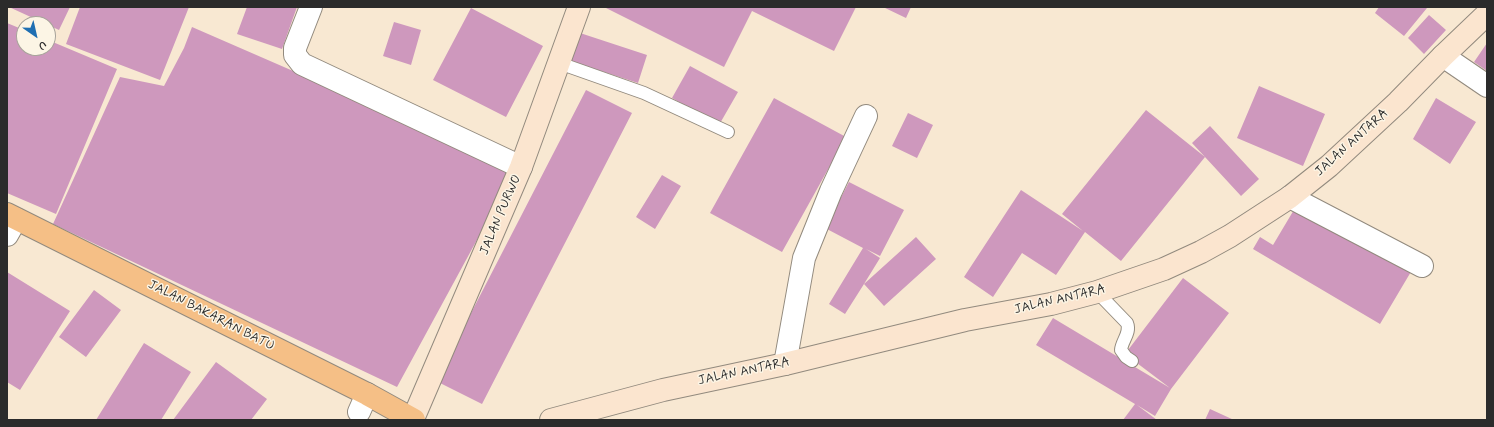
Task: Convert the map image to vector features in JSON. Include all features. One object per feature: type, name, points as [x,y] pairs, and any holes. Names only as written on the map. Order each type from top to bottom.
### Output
[{"type":"highway","name":"JALAN BAKARAN BATU","points":[[10,223],[360,409],[413,420]]},
{"type":"street","points":[[311,7],[295,48],[295,55],[302,64],[522,166]]},
{"type":"street","name":"JALAN PURWO","points":[[413,420],[522,166],[579,7]]},
{"type":"street","name":"JALAN ANTARA","points":[[551,420],[663,390],[785,364],[965,320],[1051,304],[1097,292],[1164,269],[1201,252],[1261,217],[1290,197],[1329,166],[1398,102],[1487,14]]},
{"type":"street","points":[[1443,56],[1487,86]]},
{"type":"street","points":[[785,364],[804,258],[831,191],[866,116]]},
{"type":"street","points":[[1290,197],[1422,266]]},
{"type":"lane","points":[[559,63],[644,93],[728,132]]},
{"type":"lane","points":[[1097,292],[1127,323],[1128,328],[1121,350],[1126,357],[1132,361]]},
{"type":"building","points":[[9,7],[70,7],[59,30],[56,29],[56,16],[29,16]]},
{"type":"building","points":[[80,7],[189,7],[160,80],[66,44]]},
{"type":"building","points":[[247,7],[297,7],[282,49],[237,34]]},
{"type":"building","points":[[604,7],[856,7],[834,51],[752,11],[724,67]]},
{"type":"building","points":[[883,7],[911,7],[906,18]]},
{"type":"building","points":[[1379,7],[1427,8],[1404,36],[1375,13]]},
{"type":"building","points":[[471,8],[543,46],[506,117],[433,80]]},
{"type":"building","points":[[1429,15],[1446,30],[1424,54],[1408,38]]},
{"type":"building","points":[[394,22],[421,30],[411,65],[383,56]]},
{"type":"building","points":[[7,23],[16,27],[16,56],[56,56],[56,43],[117,69],[56,214],[7,193]]},
{"type":"building","points":[[192,27],[516,168],[397,387],[53,224],[120,77],[164,86],[184,48]]},
{"type":"building","points":[[577,32],[647,55],[638,83],[567,60]]},
{"type":"building","points":[[1487,43],[1487,71],[1474,62]]},
{"type":"building","points":[[690,66],[738,92],[719,125],[672,98]]},
{"type":"building","points":[[1259,86],[1325,114],[1303,166],[1237,138]]},
{"type":"building","points":[[586,90],[632,113],[482,404],[436,381]]},
{"type":"building","points":[[774,98],[846,137],[782,252],[710,213]]},
{"type":"building","points":[[1436,98],[1476,122],[1450,164],[1413,139]]},
{"type":"building","points":[[1146,110],[1205,157],[1121,261],[1085,232],[1056,275],[1022,253],[993,297],[964,277],[1021,190],[1083,231],[1062,214]]},
{"type":"building","points":[[908,113],[933,125],[917,158],[892,146]]},
{"type":"building","points":[[1210,126],[1259,179],[1241,196],[1192,143]]},
{"type":"building","points":[[662,175],[681,186],[655,229],[636,217]]},
{"type":"building","points":[[849,182],[904,210],[880,256],[866,249],[880,258],[845,314],[829,304],[863,248],[825,228]]},
{"type":"building","points":[[1298,203],[1412,270],[1380,324],[1253,249],[1260,237],[1273,245]]},
{"type":"building","points":[[916,237],[936,259],[884,306],[864,284]]},
{"type":"building","points":[[7,272],[70,311],[20,390],[7,382]]},
{"type":"building","points":[[1183,278],[1229,313],[1171,389],[1155,416],[1137,405],[1157,420],[1123,420],[1135,404],[1036,345],[1053,318],[1170,388],[1125,354]]},
{"type":"building","points":[[94,290],[121,310],[86,357],[59,337]]},
{"type":"building","points":[[144,343],[191,372],[161,420],[96,420]]},
{"type":"building","points":[[216,362],[267,399],[251,420],[173,420]]},
{"type":"building","points":[[1210,409],[1234,420],[1205,420]]}]
